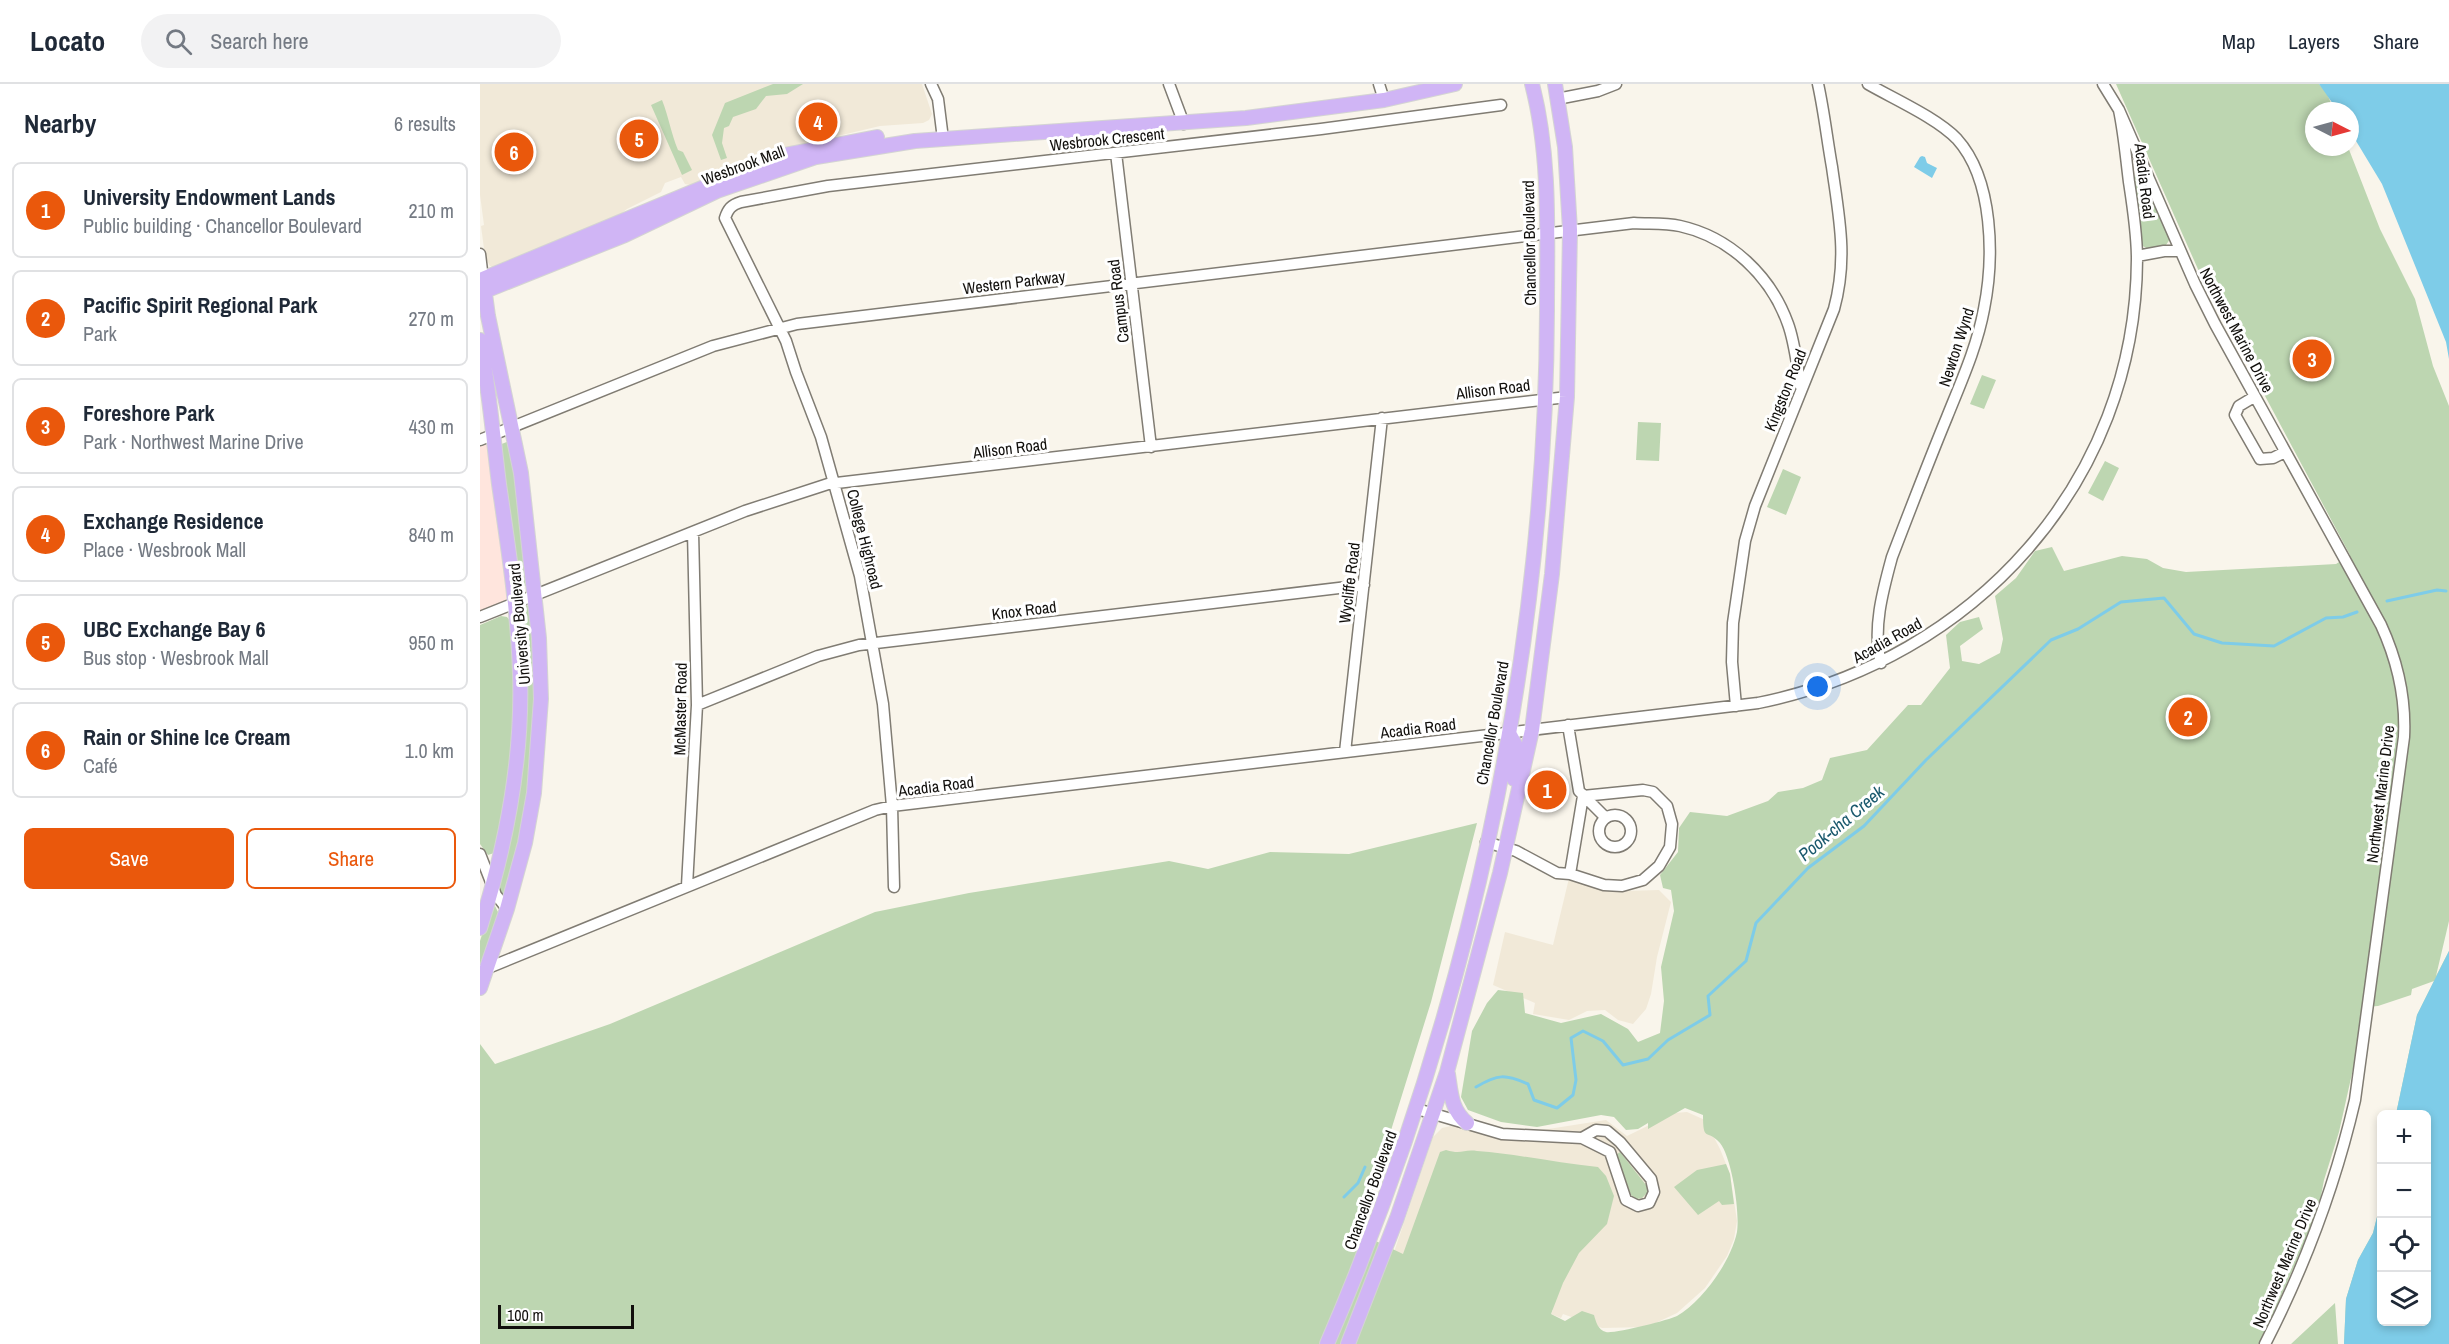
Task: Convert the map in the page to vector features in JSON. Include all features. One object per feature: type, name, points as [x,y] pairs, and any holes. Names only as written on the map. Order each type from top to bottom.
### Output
[{"type":"main road","name":"Wesbrook Mall","points":[[482,286],[779,156],[845,142],[1040,126],[1071,131],[1184,124],[1384,100],[1455,84]]},
{"type":"main road","name":"Chancellor Boulevard","points":[[1327,1344],[1358,1271],[1417,1109],[1466,935],[1509,733],[1538,512],[1545,398],[1547,233],[1543,152],[1532,84]]},
{"type":"main road","name":"Chancellor Boulevard","points":[[1348,1344],[1397,1218],[1447,1072],[1506,848],[1532,730],[1552,574],[1567,397],[1570,230],[1565,147],[1555,84]]},
{"type":"main road","name":"University Boulevard","points":[[480,988],[484,970],[507,909],[529,822],[538,757],[540,664],[521,473],[482,286]]},
{"type":"main road","name":"University Boulevard","points":[[480,340],[487,437],[514,603],[520,675],[517,746],[508,817],[493,887],[480,928]]},
{"type":"main road","points":[[1509,733],[1517,748],[1513,817]]},
{"type":"main road","points":[[1447,1072],[1454,1107],[1460,1118],[1467,1123]]},
{"type":"street","points":[[932,84],[938,99],[943,135]]},
{"type":"street","points":[[1169,84],[1184,124]]},
{"type":"street","points":[[1378,84],[1384,100]]},
{"type":"street","points":[[1557,99],[1616,84]]},
{"type":"street","name":"Kingston Road","points":[[1736,706],[1732,662],[1733,623],[1745,541],[1755,506],[1834,309],[1839,289],[1843,258],[1841,228],[1818,84]]},
{"type":"street","name":"Newton Wynd","points":[[1868,84],[1936,123],[1959,142],[1971,159],[1981,181],[1988,226],[1989,257],[1984,309],[1975,347],[1892,557],[1878,633],[1881,663]]},
{"type":"street","name":"Northwest Marine Drive","points":[[2103,84],[2119,110],[2180,251],[2215,324],[2392,649],[2402,688],[2405,720],[2355,1100],[2344,1147],[2313,1241],[2265,1344]]},
{"type":"street","name":"Wesbrook Crescent","points":[[725,218],[728,210],[734,204],[850,183],[1116,153],[1501,105]]},
{"type":"street","name":"Acadia Road","points":[[484,970],[875,810],[892,806],[1736,706],[1803,693],[1881,663],[1926,637],[1974,602],[2015,564],[2047,525],[2068,493],[2098,436],[2122,370],[2132,317],[2137,256],[2119,110]]},
{"type":"street","name":"Campus Road","points":[[1116,153],[1151,447]]},
{"type":"street","points":[[2128,175],[2132,167],[2143,163]]},
{"type":"street","name":"College Highroad","points":[[725,218],[758,288],[780,327],[821,437],[860,576],[883,704],[892,806],[894,887]]},
{"type":"street","name":"Western Parkway","points":[[487,437],[713,346],[780,327],[828,319],[1634,223],[1668,224],[1691,229],[1729,247],[1746,259],[1762,276],[1789,325],[1801,387]]},
{"type":"street","points":[[2137,256],[2164,251],[2180,251]]},
{"type":"street","name":"University Boulevard","points":[[480,254],[482,286]]},
{"type":"street","name":"Allison Road","points":[[480,617],[772,501],[835,483],[1567,397]]},
{"type":"street","points":[[2254,397],[2239,406],[2235,415],[2246,436],[2260,459],[2273,458],[2285,452]]},
{"type":"street","name":"Wycliffe Road","points":[[1346,752],[1382,418]]},
{"type":"street","name":"McMaster Road","points":[[687,886],[697,705],[693,532]]},
{"type":"street","name":"Knox Road","points":[[697,705],[818,656],[873,643],[1364,585]]},
{"type":"street","points":[[1568,725],[1579,791],[1606,818]]},
{"type":"street","points":[[1486,842],[1520,853],[1557,873],[1570,874],[1604,885],[1622,886],[1643,880],[1659,866],[1670,848],[1672,824],[1667,806],[1653,792],[1643,790],[1582,796]]},
{"type":"street","points":[[1570,874],[1582,796]]},
{"type":"street","points":[[480,854],[493,887],[507,909]]},
{"type":"street","points":[[1417,1109],[1502,1134],[1582,1138],[1610,1152],[1626,1200],[1638,1206],[1649,1203],[1654,1192],[1651,1179],[1620,1142],[1607,1131],[1596,1130],[1582,1138]]},
{"type":"street","points":[[1610,1152],[1620,1142]]},
{"type":"shaded area","points":[[480,84],[922,84],[932,114],[929,120],[923,123],[880,126],[779,150],[691,185],[685,184],[681,177],[665,183],[661,192],[627,209],[614,219],[495,268],[490,266],[485,256],[481,226],[484,225],[480,195]]},
{"type":"shaded area","points":[[488,445],[508,596],[505,602],[480,612],[480,446]]},
{"type":"shaded area","points":[[1570,874],[1624,891],[1659,890],[1671,902],[1657,957],[1651,994],[1646,1009],[1633,1024],[1618,1020],[1605,1010],[1587,1011],[1569,1020],[1533,1014],[1535,1003],[1493,985],[1505,932],[1553,945]]},
{"type":"shaded area","points":[[1687,1112],[1705,1120],[1720,1149],[1730,1174],[1737,1221],[1734,1239],[1727,1256],[1705,1288],[1677,1313],[1647,1327],[1602,1328],[1563,1314],[1561,1318],[1551,1314],[1553,1310],[1394,1252],[1433,1137],[1442,1128],[1469,1122],[1497,1129],[1529,1132],[1606,1120],[1627,1136],[1674,1113]]},
{"type":"green space","points":[[773,84],[803,84],[787,94],[766,96],[756,109],[733,117],[729,126],[724,128],[722,143],[727,158],[721,160],[712,135],[725,103]]},
{"type":"green space","points":[[2116,84],[2319,84],[2327,93],[2330,102],[2305,102],[2305,156],[2352,156],[2380,229],[2415,299],[2433,366],[2449,406],[2449,921],[2436,976],[2449,951],[2449,1344],[2344,1344],[2346,1299],[2358,1260],[2373,1233],[2377,1217],[2377,1326],[2431,1326],[2431,1110],[2397,1110],[2417,1015],[2434,981],[2412,989],[2411,995],[2378,1006],[2365,1007],[2339,1132],[2324,1180],[2318,1212],[2260,1344],[480,1344],[480,1044],[495,1064],[610,1024],[875,912],[969,893],[1169,861],[1208,869],[1270,852],[1349,854],[1477,823],[1431,1002],[1359,1233],[1403,1254],[1440,1152],[1446,1150],[1492,1152],[1598,1167],[1606,1176],[1614,1196],[1607,1224],[1579,1253],[1563,1283],[1551,1314],[1565,1321],[1582,1311],[1594,1315],[1598,1325],[1606,1332],[1630,1329],[1677,1316],[1696,1301],[1714,1279],[1729,1255],[1737,1232],[1734,1186],[1728,1161],[1720,1143],[1705,1132],[1703,1115],[1685,1108],[1648,1129],[1648,1123],[1638,1129],[1626,1130],[1614,1117],[1601,1115],[1537,1127],[1501,1122],[1468,1110],[1461,1097],[1472,1031],[1487,1003],[1498,990],[1523,993],[1525,1013],[1561,1023],[1601,1014],[1628,1029],[1638,1042],[1660,1033],[1664,1001],[1661,967],[1674,911],[1671,890],[1663,888],[1660,875],[1678,852],[1679,828],[1690,812],[1727,816],[1768,801],[1778,792],[1803,788],[1822,780],[1830,758],[1867,750],[1908,705],[1921,705],[1950,668],[1946,635],[1960,622],[1979,617],[1983,629],[1960,646],[1962,661],[1979,664],[2000,653],[2003,639],[1995,596],[2016,578],[2035,551],[2052,547],[2064,571],[2122,556],[2147,559],[2163,568],[2186,572],[2336,564],[2350,555],[2201,276]]},
{"type":"green space","points":[[662,100],[678,150],[683,152],[692,170],[682,175],[651,105]]},
{"type":"green space","points":[[2141,172],[2170,239],[2166,245],[2148,249],[2141,245],[2135,179],[2135,174]]},
{"type":"green space","points":[[1982,375],[1996,380],[1984,409],[1970,404]]},
{"type":"green space","points":[[1638,422],[1661,423],[1659,461],[1636,460]]},
{"type":"green space","points":[[512,440],[528,585],[517,588],[499,445]]},
{"type":"green space","points":[[2105,461],[2119,468],[2103,501],[2088,493]]},
{"type":"green space","points":[[1783,469],[1801,477],[1786,515],[1767,507]]},
{"type":"green space","points":[[529,605],[536,676],[527,809],[506,896],[503,896],[497,886],[510,825],[520,608]]},
{"type":"green space","points":[[501,616],[507,617],[511,622],[514,680],[513,738],[508,786],[494,853],[488,855],[480,844],[480,625]]},
{"type":"green space","points":[[495,906],[501,918],[486,963],[480,966],[480,941],[491,907]]},
{"type":"green space","points":[[1620,1152],[1646,1185],[1648,1192],[1642,1198],[1637,1199],[1631,1195],[1616,1155]]},
{"type":"green space","points":[[1726,1164],[1730,1174],[1734,1204],[1722,1205],[1719,1201],[1698,1215],[1674,1187],[1697,1170]]},
{"type":"green space","points":[[2335,1303],[2338,1344],[2291,1344]]},
{"type":"water","points":[[2319,84],[2449,84],[2449,359],[2446,342],[2382,184],[2359,146],[2359,102],[2332,102]]},
{"type":"water","points":[[1922,156],[1925,157],[1927,163],[1937,168],[1932,178],[1914,167]]},
{"type":"water","points":[[2449,951],[2449,1344],[2344,1344],[2346,1299],[2358,1260],[2373,1233],[2377,1217],[2377,1326],[2431,1326],[2431,1110],[2397,1110],[2417,1015]]},
{"type":"waterway","name":"Pook-cha Creek","points":[[2387,601],[2437,590],[2446,591]]},
{"type":"waterway","name":"Pook-cha Creek","points":[[1476,1087],[1496,1078],[1513,1078],[1528,1084],[1534,1100],[1557,1108],[1573,1095],[1576,1080],[1571,1038],[1583,1031],[1603,1041],[1623,1065],[1648,1059],[1668,1040],[1710,1015],[1708,996],[1746,961],[1756,923],[1808,868],[1864,826],[1926,760],[2051,640],[2078,629],[2121,602],[2164,598],[2194,634],[2222,643],[2274,646],[2326,618],[2343,617],[2357,612]]},
{"type":"waterway","name":"Pook-cha Creek","points":[[1344,1197],[1358,1183],[1365,1167]]},
{"type":"place","name":"Exchange Residence","points":[[818,122]]},
{"type":"place","name":"UBC Exchange Bay 6","points":[[639,139]]},
{"type":"place","name":"Rain or Shine Ice Cream","points":[[514,152]]},
{"type":"place","name":"Foreshore Park","points":[[2312,359]]},
{"type":"place","name":"Pacific Spirit Regional Park","points":[[2188,717]]},
{"type":"place","name":"University Endowment Lands","points":[[1547,790]]}]
